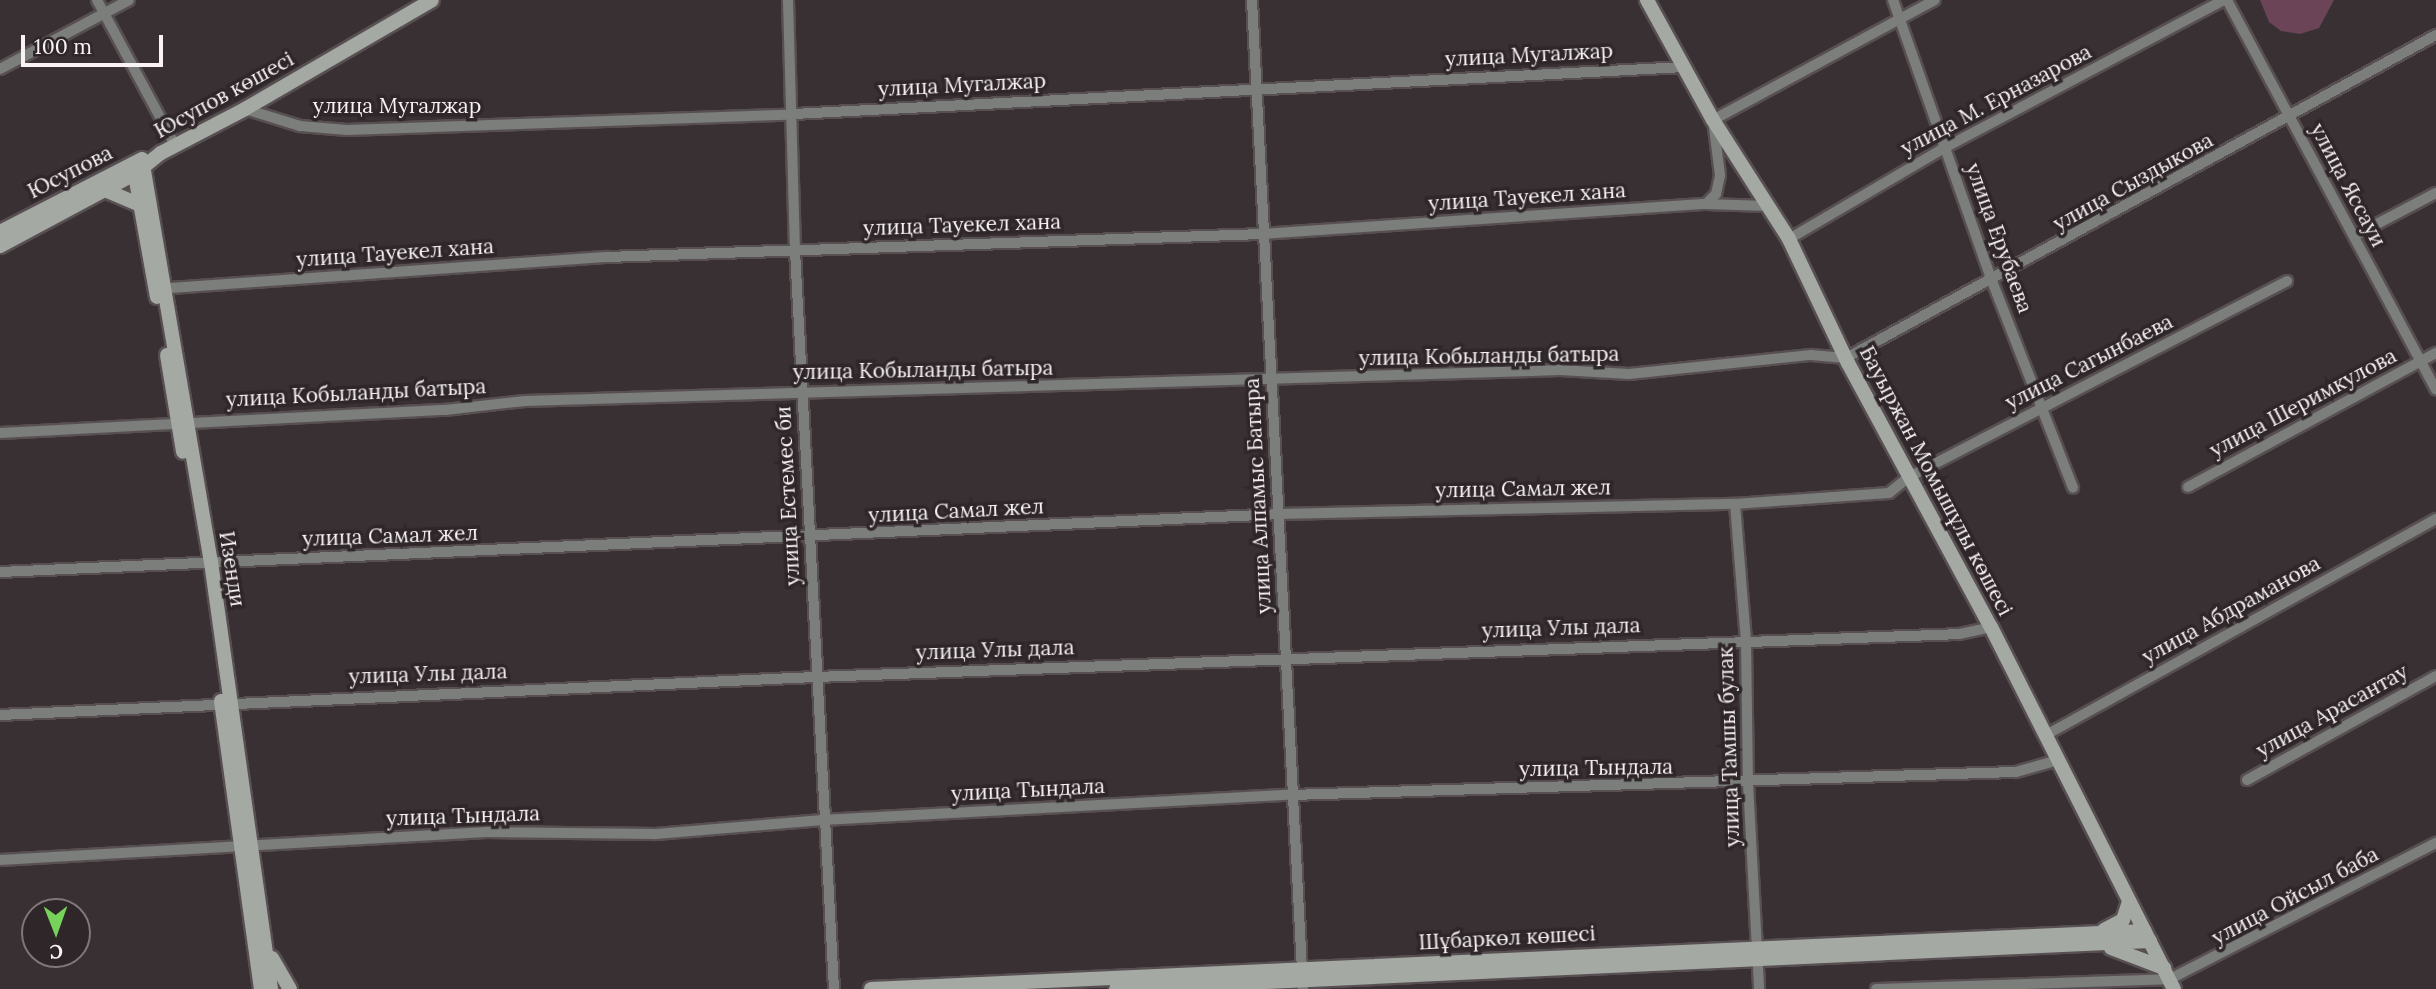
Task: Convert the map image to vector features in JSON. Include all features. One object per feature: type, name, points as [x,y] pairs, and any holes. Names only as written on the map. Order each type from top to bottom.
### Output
[{"type":"street","points":[[97,0],[175,145]]},
{"type":"street","points":[[0,69],[129,0]]},
{"type":"street","name":"Юсупов көшесі","points":[[161,153],[245,109],[432,0]]},
{"type":"street","name":"улица Естемес би","points":[[788,0],[794,114],[795,250],[834,989]]},
{"type":"street","name":"улица Алпамыс Батыра","points":[[1252,0],[1261,234],[1280,514],[1291,795],[1302,979]]},
{"type":"street","name":"Бауыржан Момышұлы көшесі","points":[[1647,0],[1713,120],[1789,239],[1846,358],[1991,627],[2169,979]]},
{"type":"street","name":"улица Ерубаева","points":[[1893,0],[1992,281],[2073,488]]},
{"type":"street","points":[[1706,204],[1716,194],[1720,175],[1713,120],[1935,0]]},
{"type":"street","name":"улица Яссауи","points":[[2225,0],[2436,389]]},
{"type":"street","name":"улица М. Ерназарова","points":[[1789,239],[1947,147],[2225,0]]},
{"type":"street","name":"улица Сыздыкова","points":[[1846,358],[1992,281],[2436,36]]},
{"type":"street","name":"улица Мугалжар","points":[[245,109],[300,126],[347,130],[794,114],[1684,67]]},
{"type":"street","name":"Юсупова","points":[[0,232],[161,153]]},
{"type":"street","points":[[0,246],[105,190],[139,166]]},
{"type":"street","name":"Изенди","points":[[139,166],[141,205],[161,289]]},
{"type":"street","name":"Изенди","points":[[139,166],[206,563],[259,939],[271,989]]},
{"type":"street","points":[[105,190],[141,205]]},
{"type":"street","points":[[2354,236],[2436,193]]},
{"type":"street","name":"улица Тауекел хана","points":[[161,289],[607,257],[1261,234],[1706,204],[1769,206]]},
{"type":"street","name":"улица Сагынбаева","points":[[1909,477],[2287,281]]},
{"type":"street","name":"улица Шеримкулова","points":[[2188,487],[2436,353]]},
{"type":"street","name":"улица Кобыланды батыра","points":[[0,433],[445,410],[524,401],[802,392],[868,394],[1560,370],[1629,374],[1784,357],[1846,358]]},
{"type":"street","name":"улица Самал жел","points":[[0,572],[809,538],[1280,514],[1735,504],[1889,493],[1909,477]]},
{"type":"street","name":"улица Тамшы булак","points":[[1735,504],[1746,641],[1748,783],[1759,989]]},
{"type":"street","name":"улица Абдраманова","points":[[2046,735],[2436,519]]},
{"type":"street","name":"улица Улы дала","points":[[0,715],[226,702],[816,677],[1959,634],[1991,627]]},
{"type":"street","name":"улица Арасантау","points":[[2247,780],[2436,676]]},
{"type":"street","name":"улица Тындала","points":[[0,860],[486,832],[655,834],[823,820],[1291,795],[1748,783],[2016,772],[2058,760]]},
{"type":"street","name":"улица Ойсыл баба","points":[[2169,979],[2436,843]]},
{"type":"street","points":[[2094,938],[2123,920],[2129,902]]},
{"type":"street","name":"Шұбаркөл көшесі","points":[[1116,989],[2148,936]]},
{"type":"street","points":[[2094,938],[2138,955],[2169,979]]},
{"type":"street","points":[[248,989],[259,939]]},
{"type":"street","points":[[259,939],[290,989]]},
{"type":"street","name":"Изенди","points":[[259,939],[261,989]]},
{"type":"street","name":"Шұбаркөл көшесі","points":[[871,989],[1302,979]]},
{"type":"street","points":[[1876,989],[2169,979]]},
{"type":"shaded area","points":[[2260,0],[2334,0],[2319,28],[2300,34],[2281,31],[2269,22]]}]
